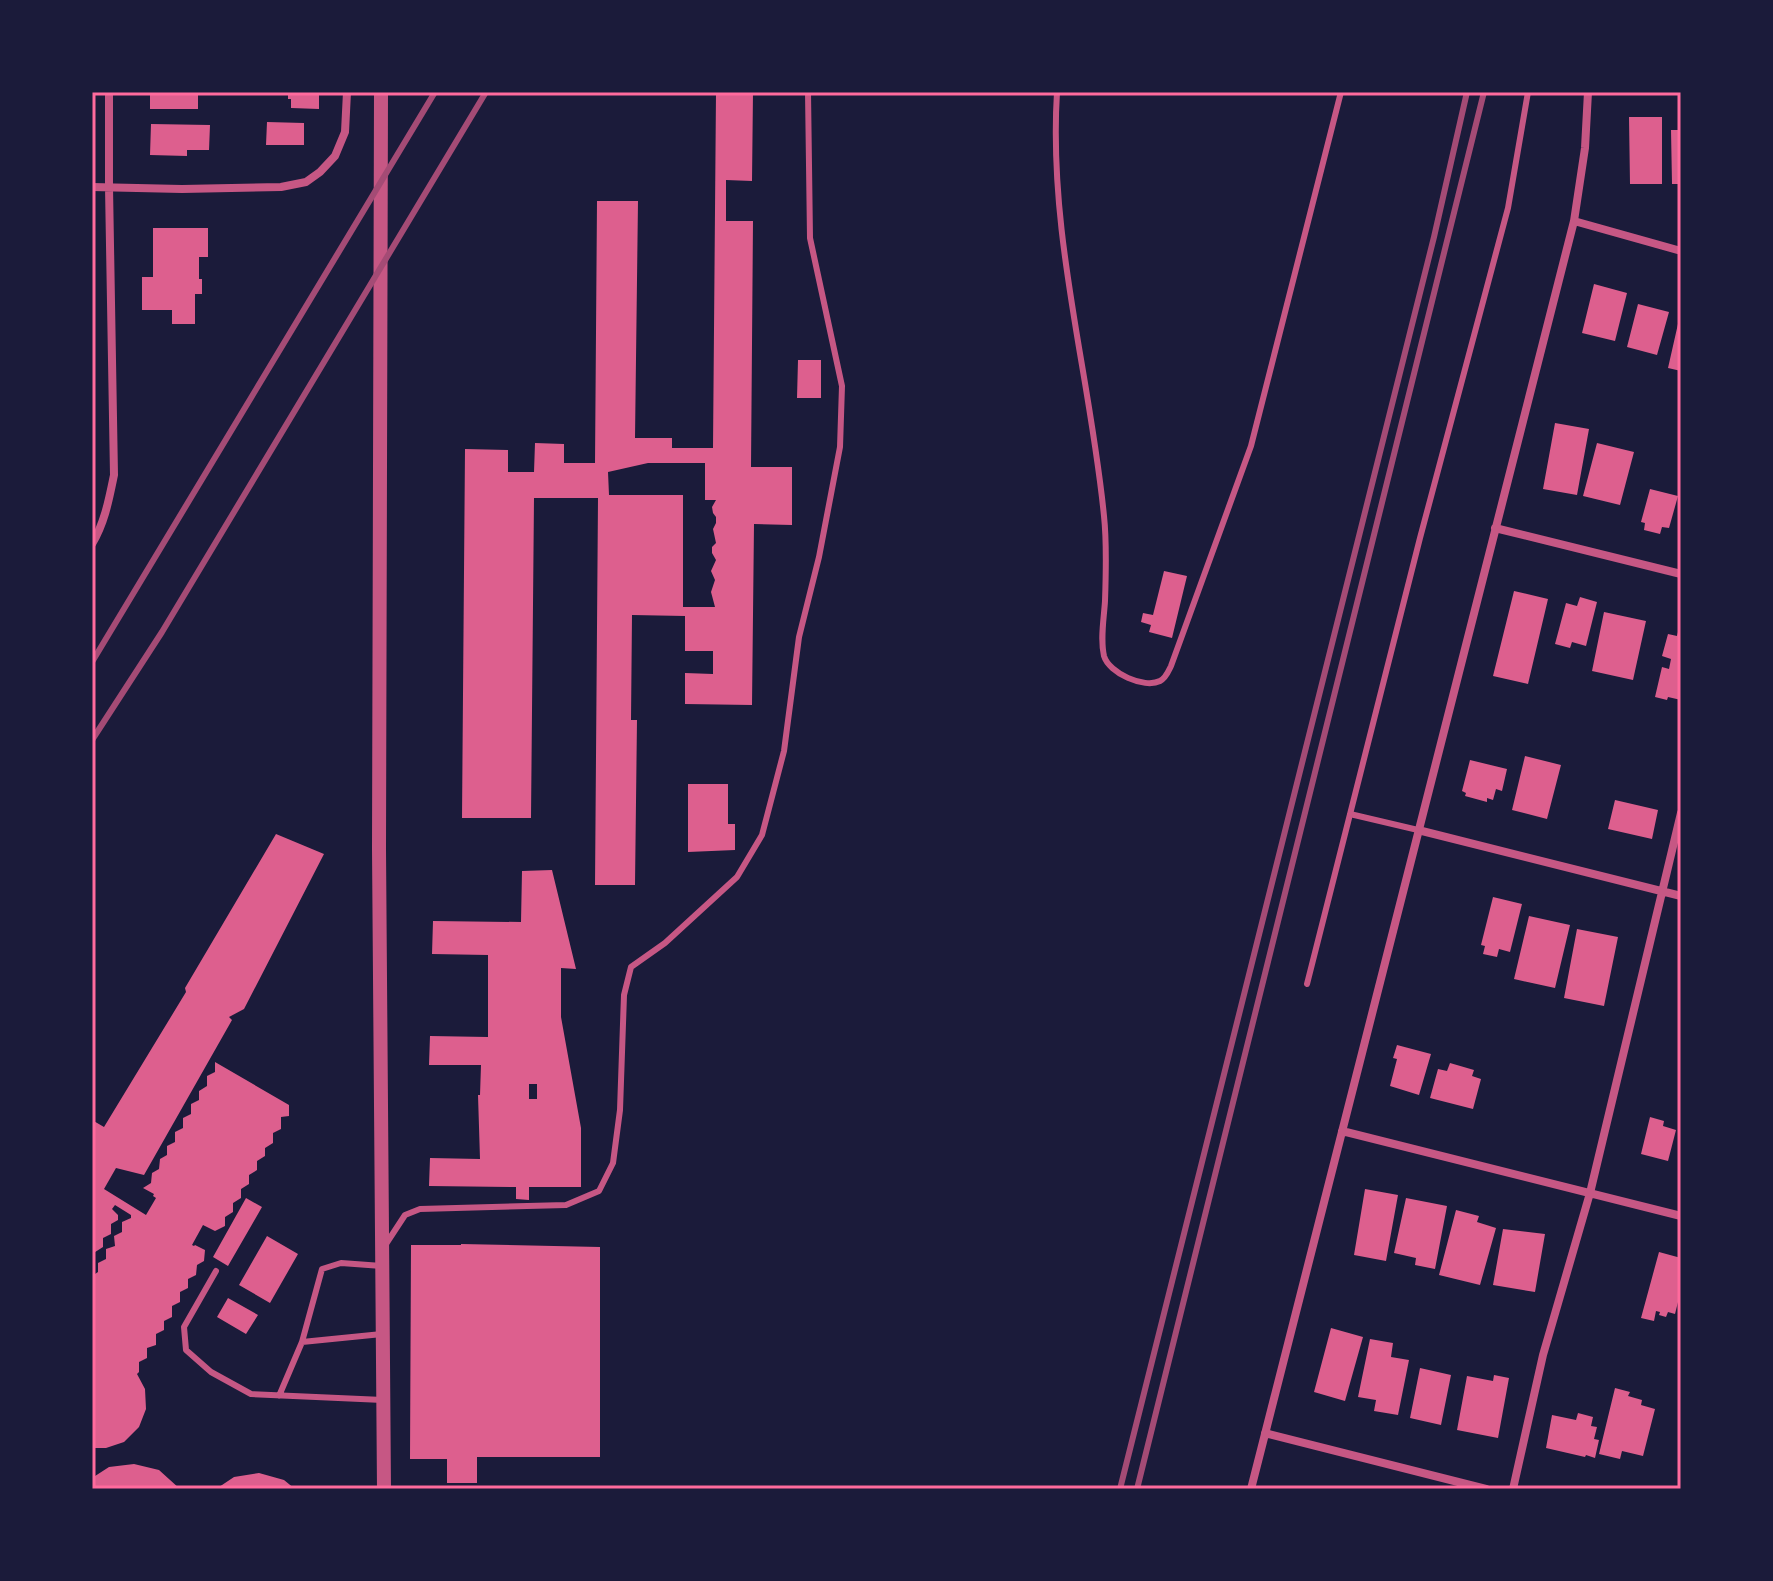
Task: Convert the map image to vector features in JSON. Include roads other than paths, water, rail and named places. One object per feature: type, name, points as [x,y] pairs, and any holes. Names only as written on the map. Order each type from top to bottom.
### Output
[{"type":"street","points":[[92,544],[109,502],[114,475],[109,92]]},
{"type":"street","points":[[92,187],[281,187],[306,182],[335,156],[345,132],[347,92]]},
{"type":"street","points":[[381,92],[379,849],[384,1489]]},
{"type":"street","points":[[1251,1489],[1574,221],[1585,148],[1588,92]]},
{"type":"street","points":[[1574,221],[1681,251]]},
{"type":"street","points":[[1495,528],[1681,574]]},
{"type":"street","points":[[1513,1489],[1543,1355],[1590,1193],[1681,813]]},
{"type":"street","points":[[1418,830],[1681,896]]},
{"type":"street","points":[[1342,1131],[1681,1216]]},
{"type":"street","points":[[1265,1433],[1486,1489]]},
{"type":"lane","points":[[382,1251],[405,1215],[420,1209],[566,1205],[599,1191],[613,1163],[620,1110],[624,995],[631,967],[665,943],[737,877],[762,835],[784,751],[799,637],[819,557],[840,447],[842,386],[810,238],[808,92]]},
{"type":"lane","points":[[1057,92],[1054,134],[1059,219],[1104,518],[1104,659],[1110,668],[1122,675],[1149,683],[1164,678],[1171,666],[1251,446],[1341,92]]},
{"type":"lane","points":[[1307,984],[1420,538],[1508,208],[1528,92]]},
{"type":"lane","points":[[1350,814],[1418,830]]},
{"type":"lane","points":[[279,1396],[302,1342],[322,1269],[341,1263],[382,1266]]},
{"type":"lane","points":[[216,1271],[184,1327],[186,1350],[211,1372],[251,1394],[383,1400]]},
{"type":"lane","points":[[302,1342],[383,1334]]},
{"type":"railway","points":[[92,662],[435,92]]},
{"type":"railway","points":[[92,740],[162,632],[486,92]]},
{"type":"railway","points":[[1120,1489],[1434,237],[1467,92]]},
{"type":"railway","points":[[1137,1489],[1484,92]]}]
